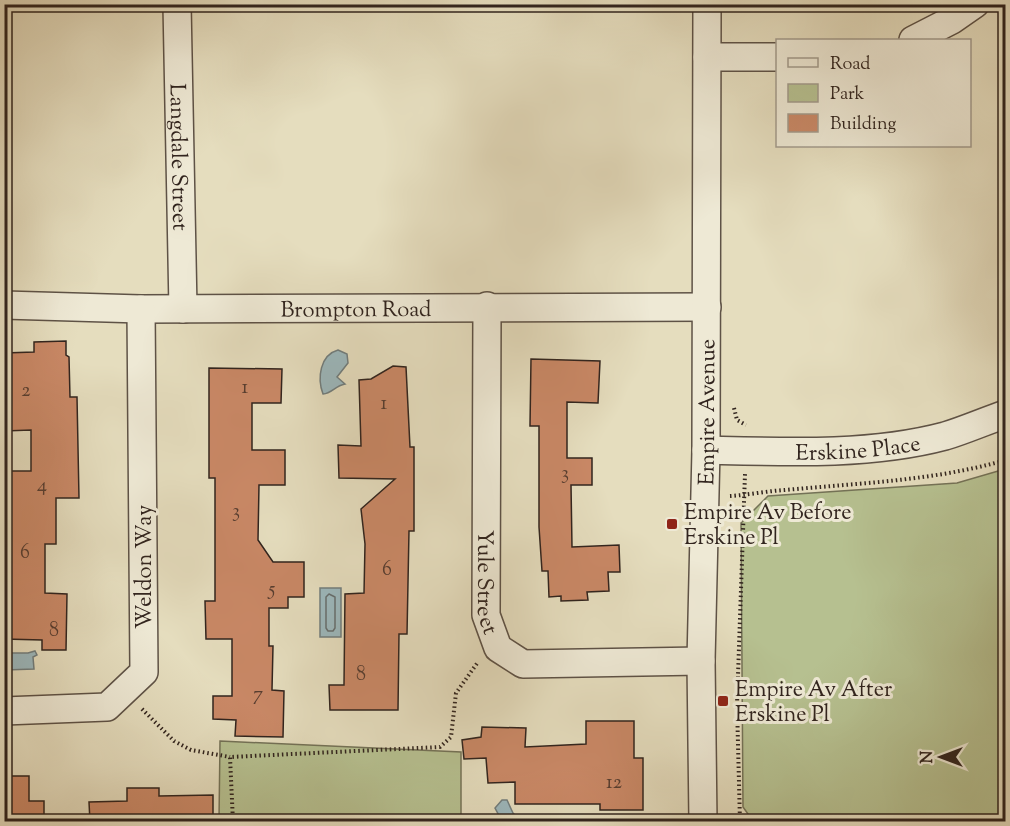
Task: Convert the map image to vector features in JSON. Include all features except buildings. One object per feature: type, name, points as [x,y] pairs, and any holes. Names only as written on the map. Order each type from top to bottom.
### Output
[{"type":"street","name":"Langdale Street","points":[[177,4],[183,309]]},
{"type":"street","name":"Empire Avenue","points":[[703,822],[701,661],[706,450],[707,4]]},
{"type":"street","points":[[915,39],[952,20],[975,4]]},
{"type":"street","points":[[707,57],[776,57]]},
{"type":"street","name":"Brompton Road","points":[[4,305],[141,309],[707,307]]},
{"type":"street","name":"Yule Street","points":[[487,306],[486,615],[498,648],[523,663],[701,661]]},
{"type":"street","name":"Weldon Way","points":[[4,711],[107,707],[144,672],[141,309]]},
{"type":"street","name":"Erskine Place","points":[[706,450],[861,449],[904,444],[945,436],[1005,414]]},
{"type":"path","points":[[732,402],[737,420],[750,427],[743,495],[737,705],[740,822]]},
{"type":"path","points":[[743,495],[880,483],[970,470],[1005,460]]},
{"type":"path","points":[[148,715],[174,741],[191,750],[230,757],[440,747],[451,737],[456,693],[474,666],[498,648]]},
{"type":"path","points":[[230,757],[233,822]]},
{"type":"green space","points":[[1005,469],[1005,821],[753,821],[743,807],[741,523],[768,496],[957,483]]},
{"type":"green space","points":[[220,741],[461,752],[461,821],[219,821]]},
{"type":"water","points":[[338,350],[347,354],[348,363],[337,377],[345,384],[323,394],[320,374],[324,362],[327,357]]},
{"type":"water","points":[[320,588],[341,588],[341,637],[320,637]]},
{"type":"water","points":[[35,651],[37,655],[33,657],[34,669],[5,670],[5,653]]},
{"type":"water","points":[[502,800],[507,800],[517,817],[521,815],[529,821],[502,821],[495,808]]},
{"type":"place","name":"Empire Av Before Erskine Pl","points":[[672,524]]},
{"type":"place","name":"Empire Av After Erskine Pl","points":[[723,701]]}]
